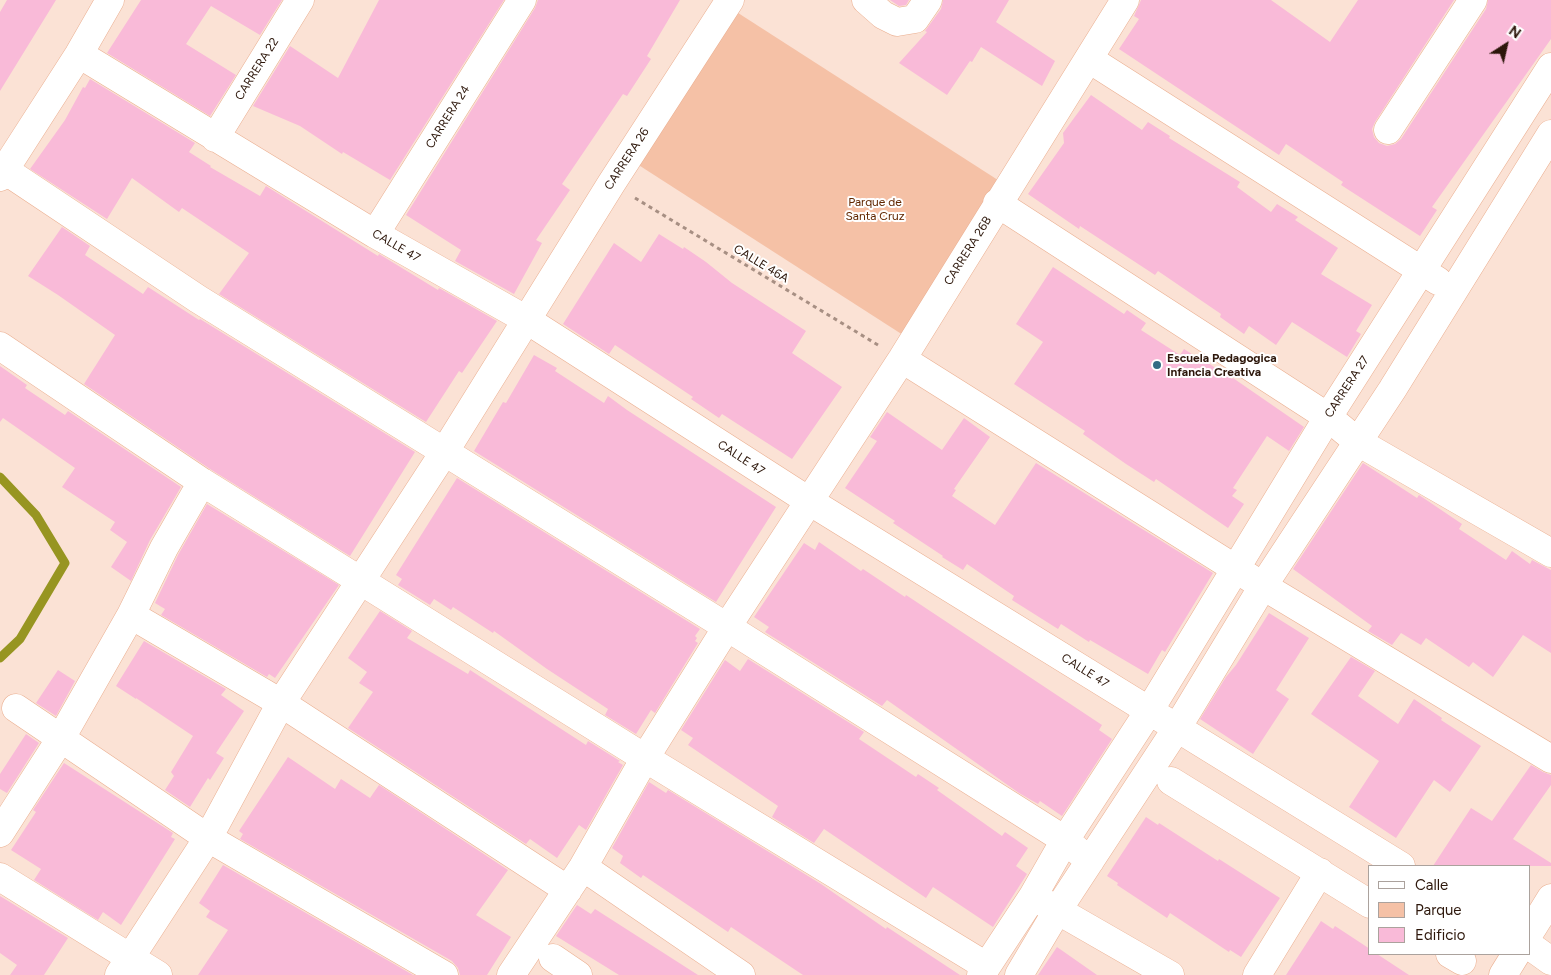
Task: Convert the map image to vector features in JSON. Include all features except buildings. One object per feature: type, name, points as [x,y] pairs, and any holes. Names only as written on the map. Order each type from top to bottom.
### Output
[{"type":"street","points":[[110,0],[79,54],[1,171],[198,300],[445,451],[1065,840],[1090,861]]},
{"type":"street","name":"CARRERA 22","points":[[215,138],[300,0]]},
{"type":"street","name":"CARRERA 24","points":[[374,234],[522,0]]},
{"type":"street","name":"CARRERA 26","points":[[124,966],[208,838],[281,703],[445,451],[611,184],[730,0]]},
{"type":"street","points":[[866,0],[883,15],[897,22],[915,19],[928,0]]},
{"type":"street","name":"CARRERA 26B","points":[[511,975],[583,867],[645,758],[727,627],[902,359],[1124,0]]},
{"type":"street","points":[[1388,130],[1473,0]]},
{"type":"street","name":"CALLE 47","points":[[79,54],[374,234],[527,320],[809,501],[1399,865]]},
{"type":"street","points":[[1089,59],[1453,291]]},
{"type":"street","name":"CARRERA 27","points":[[984,971],[1033,896],[1065,840],[1149,711],[1328,417],[1551,67]]},
{"type":"street","points":[[1019,975],[1057,911],[1177,728],[1263,586],[1358,442],[1551,134]]},
{"type":"street","points":[[997,203],[1328,417],[1358,442],[1551,553]]},
{"type":"street","points":[[0,346],[202,482],[984,971]]},
{"type":"street","points":[[902,359],[1263,586],[1551,760]]},
{"type":"street","points":[[0,833],[61,738],[131,616],[164,548],[202,482]]},
{"type":"street","points":[[131,616],[281,703],[568,890]]},
{"type":"street","points":[[16,708],[208,838],[444,975]]},
{"type":"street","points":[[1171,781],[1368,903]]},
{"type":"street","points":[[583,867],[742,975]]},
{"type":"street","points":[[1257,975],[1320,872]]},
{"type":"street","points":[[0,877],[124,966],[158,975]]},
{"type":"street","points":[[1033,896],[1170,975]]},
{"type":"street","points":[[1531,930],[1551,898]]},
{"type":"street","points":[[1531,947],[1551,961]]},
{"type":"street","points":[[1503,975],[1515,955]]},
{"type":"street","points":[[552,958],[578,975]]},
{"type":"path","name":"CALLE 46A","points":[[611,184],[902,359]]},
{"type":"green space","name":"Parque de Santa Cruz","points":[[735,11],[1001,182],[903,335],[637,164]]},
{"type":"waterway","points":[[0,477],[36,515],[65,563],[20,639],[0,658]]},
{"type":"place","name":"Escuela Pedagogica Infancia Creativa","points":[[1157,365]]}]
